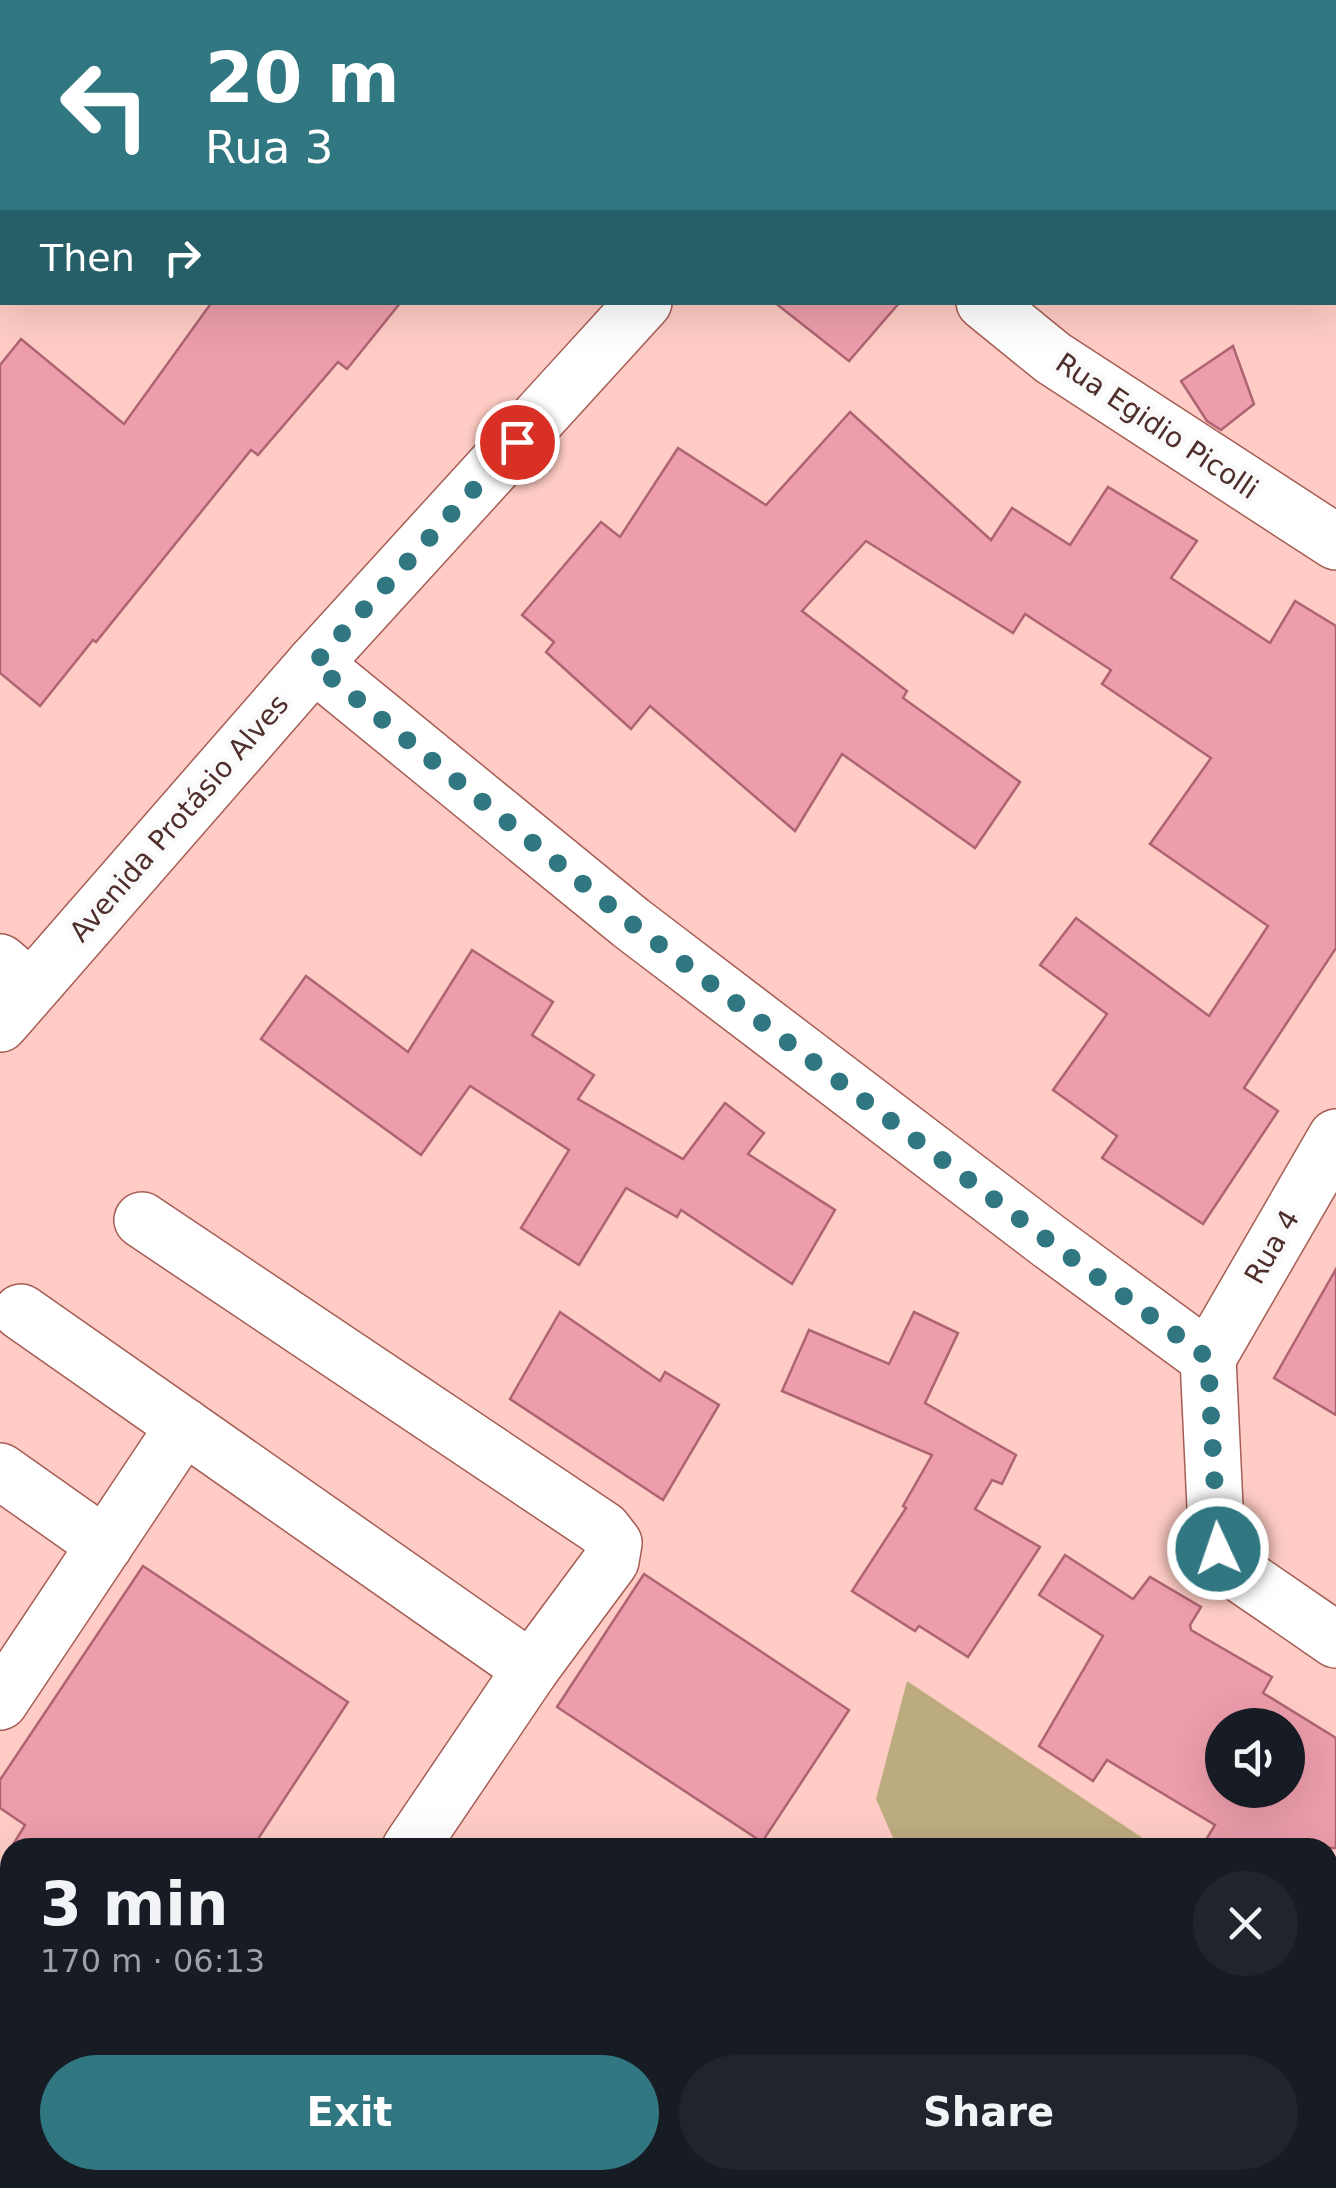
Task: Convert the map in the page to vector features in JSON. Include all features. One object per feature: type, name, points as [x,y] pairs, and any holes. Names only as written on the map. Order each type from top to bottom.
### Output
[{"type":"street","name":"Avenida Protásio Alves","points":[[10,991],[641,305]]},
{"type":"street","name":"Rua Egidio Picolli","points":[[988,305],[1053,358],[1336,542]]},
{"type":"street","points":[[314,664],[631,923],[1208,1358],[1218,1549],[1224,1562],[1336,1640]]},
{"type":"street","name":"Rua 4","points":[[1208,1358],[1336,1137]]},
{"type":"street","points":[[142,1220],[603,1529],[614,1543],[611,1562],[531,1669],[417,1838]]},
{"type":"street","points":[[22,1312],[531,1669]]},
{"type":"street","points":[[0,1702],[184,1426]]},
{"type":"street","points":[[0,1471],[104,1545]]},
{"type":"shaded area","points":[[907,1681],[1142,1838],[893,1838],[876,1799]]},
{"type":"building","points":[[210,305],[399,305],[347,369],[338,362],[258,455],[251,450],[40,706],[0,673],[0,365],[21,339],[124,424]]},
{"type":"building","points":[[778,305],[897,305],[849,361]]},
{"type":"building","points":[[1233,346],[1254,404],[1221,430],[1207,421],[1181,381]]},
{"type":"building","points":[[850,412],[991,540],[1012,508],[1070,545],[1108,487],[1197,541],[1171,578],[1270,643],[1295,601],[1336,626],[1336,948],[1244,1088],[1278,1111],[1203,1224],[1102,1158],[1117,1136],[1053,1090],[1107,1014],[1040,965],[1076,918],[1209,1016],[1268,926],[1150,844],[1211,758],[1102,684],[1111,670],[1025,614],[1013,633],[866,541],[802,611],[907,691],[903,698],[1020,782],[975,848],[842,754],[795,831],[650,706],[631,729],[546,652],[554,642],[522,615],[601,522],[620,537],[678,448],[766,505]]},
{"type":"building","points":[[472,950],[553,1002],[532,1035],[594,1075],[578,1099],[683,1159],[725,1103],[764,1133],[748,1154],[835,1210],[792,1284],[681,1210],[677,1217],[626,1188],[579,1265],[521,1228],[569,1150],[470,1086],[421,1155],[261,1039],[306,976],[408,1052]]},
{"type":"building","points":[[1336,1269],[1336,1415],[1274,1378]]},
{"type":"building","points":[[560,1312],[660,1381],[665,1372],[719,1405],[663,1500],[510,1399]]},
{"type":"building","points":[[914,1312],[958,1333],[925,1403],[1016,1455],[1002,1484],[992,1480],[975,1509],[1040,1547],[968,1657],[919,1626],[915,1631],[852,1591],[906,1508],[903,1506],[932,1455],[782,1391],[809,1330],[889,1364]]},
{"type":"building","points":[[1065,1555],[1133,1599],[1150,1577],[1201,1607],[1191,1630],[1272,1677],[1263,1693],[1287,1708],[1205,1708],[1205,1808],[1305,1808],[1305,1719],[1336,1738],[1336,1838],[1207,1838],[1215,1825],[1107,1760],[1093,1781],[1039,1746],[1103,1636],[1039,1595]]},
{"type":"building","points":[[143,1566],[348,1702],[259,1838],[17,1838],[25,1825],[0,1808],[0,1780]]},
{"type":"building","points":[[644,1574],[849,1710],[765,1838],[756,1838],[557,1707]]},
{"type":"route","points":[[517,442],[314,664],[631,923],[1208,1358],[1218,1549]]}]
